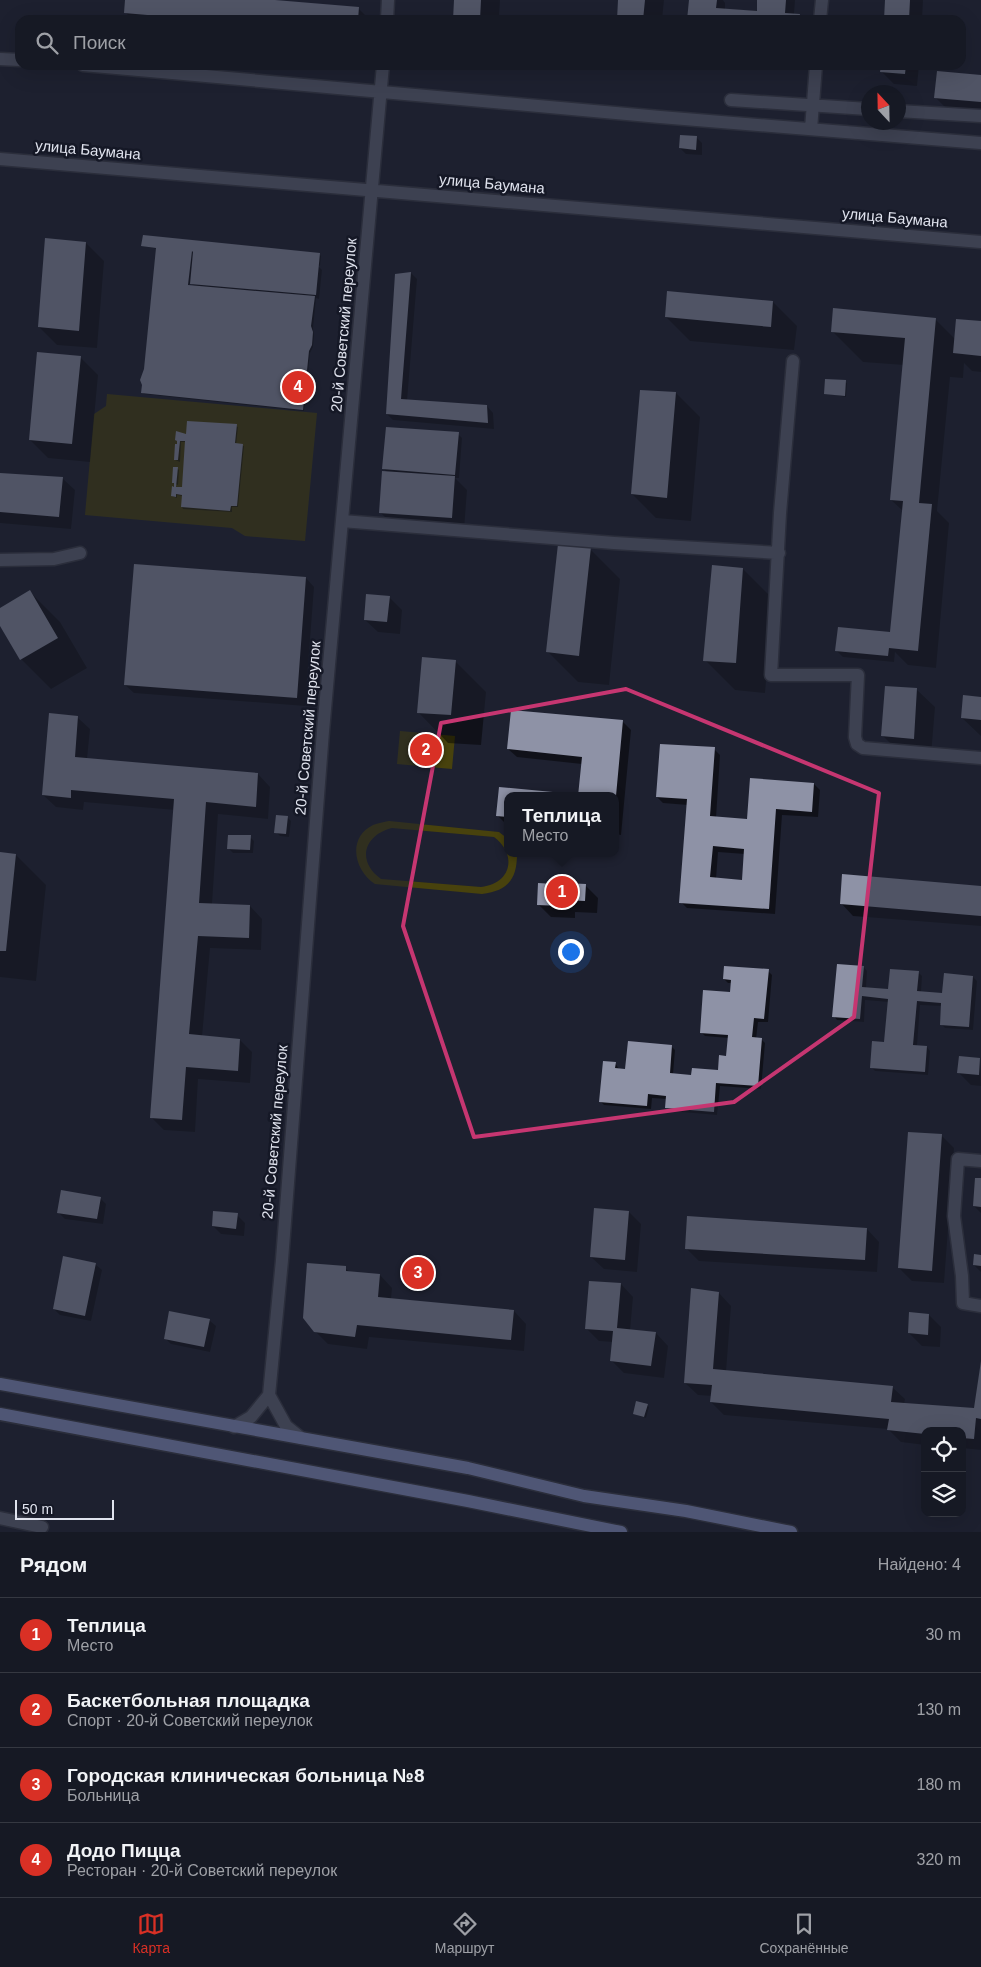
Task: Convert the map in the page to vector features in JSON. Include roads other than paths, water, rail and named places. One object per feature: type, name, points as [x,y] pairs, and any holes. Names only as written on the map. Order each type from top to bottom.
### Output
[{"type":"main road","points":[[0,1384],[468,1468],[584,1496],[686,1511],[791,1532]]},
{"type":"main road","points":[[0,1414],[468,1501],[621,1532]]},
{"type":"street","points":[[387,15],[388,0]]},
{"type":"street","points":[[820,15],[822,0]]},
{"type":"street","points":[[0,59],[15,60]]},
{"type":"street","points":[[140,70],[981,143]]},
{"type":"street","name":"20-й Советский переулок","points":[[269,1395],[323,731],[383,70]]},
{"type":"street","points":[[811,129],[816,70]]},
{"type":"street","points":[[731,100],[861,109]]},
{"type":"street","points":[[906,111],[981,116]]},
{"type":"street","name":"улица Баумана","points":[[0,159],[981,242]]},
{"type":"street","points":[[793,361],[771,675],[858,675],[855,737],[857,744],[863,748],[981,758]]},
{"type":"street","points":[[342,521],[614,543],[779,553]]},
{"type":"street","points":[[0,560],[54,559],[80,553]]},
{"type":"street","points":[[981,1161],[958,1159],[954,1216],[962,1276],[963,1303],[981,1306]]},
{"type":"street","points":[[234,1427],[251,1417],[269,1395],[286,1426],[301,1438]]},
{"type":"street","points":[[0,1518],[42,1527]]},
{"type":"place","name":"Додо Пицца","points":[[298,387]]},
{"type":"place","name":"Баскетбольная площадка","points":[[426,750]]},
{"type":"place","name":"Теплица","points":[[562,892]]},
{"type":"place","name":"Городская клиническая больница №8","points":[[418,1273]]}]
